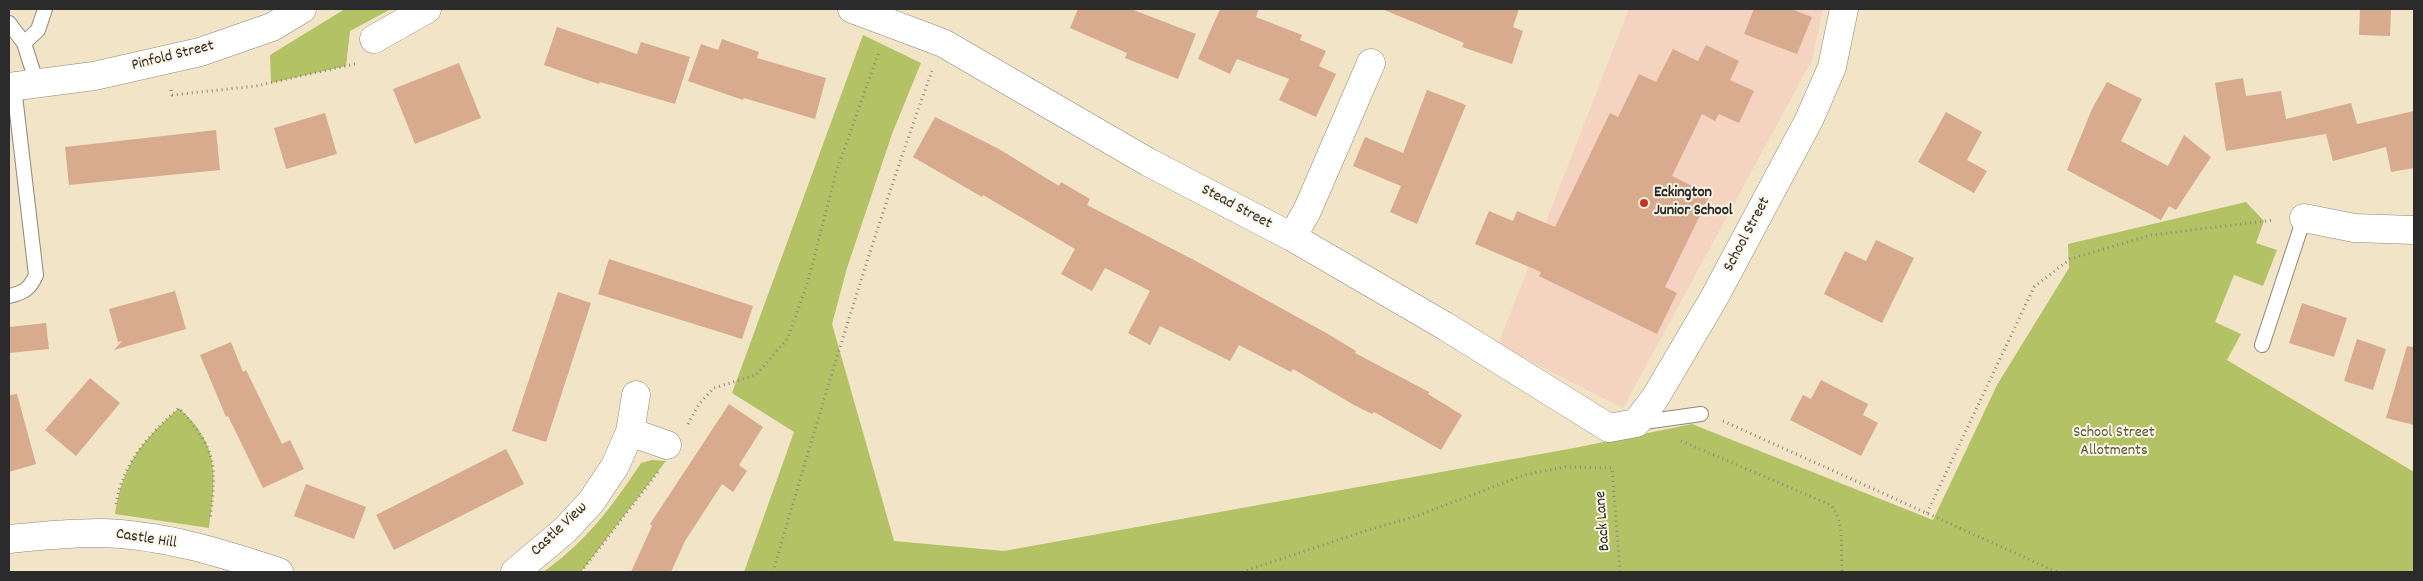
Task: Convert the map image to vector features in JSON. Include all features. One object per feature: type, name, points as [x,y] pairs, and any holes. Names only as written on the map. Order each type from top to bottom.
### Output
[{"type":"street","name":"Pinfold Street","points":[[20,86],[94,76],[200,52],[272,27],[302,9]]},
{"type":"street","points":[[374,39],[427,9]]},
{"type":"street","name":"Stead Street","points":[[852,9],[943,42],[1148,162],[1292,237],[1445,326],[1609,428],[1636,423]]},
{"type":"street","name":"School Street","points":[[1636,423],[1655,398],[1714,298],[1809,120],[1832,66],[1844,9]]},
{"type":"street","points":[[1292,237],[1306,212],[1371,63]]},
{"type":"street","points":[[2304,218],[2354,228],[2414,230]]},
{"type":"street","name":"Castle View","points":[[515,572],[566,530],[591,502],[615,466],[630,432],[636,394]]},
{"type":"street","points":[[630,432],[671,448]]},
{"type":"street","name":"Castle Hill","points":[[9,539],[46,535],[112,534],[160,540],[206,550],[279,572]]},
{"type":"lane","points":[[9,296],[23,293],[32,285],[36,275],[20,86],[24,43],[38,30],[45,9]]},
{"type":"lane","points":[[9,23],[24,43]]},
{"type":"lane","points":[[2262,345],[2304,218]]},
{"type":"lane","points":[[1636,423],[1701,414]]},
{"type":"path","points":[[581,572],[671,448],[699,404],[714,388],[756,375],[788,338],[808,281],[836,169],[889,23]]},
{"type":"path","points":[[164,60],[172,95],[256,86],[362,62],[374,39]]},
{"type":"path","points":[[773,572],[863,278],[911,130],[943,42]]},
{"type":"path","points":[[1927,514],[2034,287],[2070,259],[2151,235],[2258,221],[2304,218]]},
{"type":"path","points":[[112,534],[118,492],[132,457],[152,433],[179,408],[201,432],[212,458],[215,481],[206,550]]},
{"type":"path","points":[[1701,414],[1715,417],[2056,572]]},
{"type":"path","points":[[1636,423],[1831,505],[1838,514],[1842,525],[1842,572]]},
{"type":"path","name":"Back Lane","points":[[1242,572],[1368,530],[1417,516],[1524,475],[1565,467],[1612,468],[1620,572]]},
{"type":"shaded area","name":"Eckington Junior School","points":[[1629,9],[1823,9],[1812,60],[1623,408],[1498,345]]},
{"type":"green space","points":[[345,9],[391,9],[350,31],[346,66],[271,83],[270,55]]},
{"type":"green space","name":"School Street Allotments","points":[[863,35],[921,63],[892,134],[847,268],[832,324],[894,541],[1004,551],[1574,448],[1692,424],[1933,520],[1997,385],[2069,268],[2068,244],[2246,202],[2264,221],[2256,243],[2277,250],[2263,286],[2234,275],[2215,322],[2241,334],[2227,360],[2414,472],[2414,572],[744,572],[794,432],[732,393]]},
{"type":"green space","points":[[179,408],[198,429],[206,443],[213,466],[214,478],[209,528],[115,514],[123,481],[136,454],[155,431]]},
{"type":"green space","points":[[652,460],[666,461],[581,572],[543,572],[572,549],[597,523],[641,463]]},
{"type":"building","points":[[1078,9],[1131,9],[1196,34],[1178,79],[1125,58],[1127,53],[1070,28]]},
{"type":"building","points":[[1220,9],[1259,9],[1256,17],[1302,35],[1300,40],[1326,51],[1319,66],[1336,74],[1316,117],[1279,100],[1289,79],[1237,59],[1230,74],[1198,59]]},
{"type":"building","points":[[1382,9],[1519,9],[1513,27],[1523,31],[1512,64],[1462,47],[1464,43]]},
{"type":"building","points":[[1754,9],[1791,9],[1812,17],[1797,54],[1744,34]]},
{"type":"building","points":[[2360,9],[2391,9],[2390,36],[2359,35]]},
{"type":"building","points":[[557,27],[637,54],[641,42],[690,57],[675,104],[600,82],[599,84],[544,65]]},
{"type":"building","points":[[722,39],[759,52],[757,58],[826,78],[815,119],[744,98],[743,100],[688,81],[701,44],[718,50]]},
{"type":"building","name":"Eckington Junior School","points":[[1706,45],[1739,61],[1730,80],[1754,91],[1739,123],[1719,114],[1715,121],[1702,114],[1672,176],[1710,195],[1665,287],[1677,293],[1657,334],[1539,276],[1541,272],[1475,244],[1489,211],[1513,221],[1517,211],[1555,227],[1610,113],[1618,117],[1639,74],[1656,82],[1673,49],[1698,61]]},
{"type":"building","points":[[459,63],[481,118],[415,144],[393,89]]},
{"type":"building","points":[[2243,78],[2246,96],[2281,91],[2286,119],[2351,103],[2357,124],[2414,111],[2414,168],[2391,172],[2386,147],[2333,161],[2326,134],[2226,151],[2215,83]]},
{"type":"building","points":[[2107,82],[2142,99],[2121,141],[2168,166],[2184,135],[2211,157],[2176,210],[2169,206],[2161,220],[2067,170],[2092,109]]},
{"type":"building","points":[[1427,90],[1466,105],[1417,224],[1390,212],[1401,186],[1353,166],[1365,137],[1403,153]]},
{"type":"building","points":[[1946,112],[1982,132],[1967,160],[1987,171],[1974,193],[1918,162]]},
{"type":"building","points":[[325,113],[337,154],[286,169],[274,128]]},
{"type":"building","points":[[935,117],[999,149],[1059,186],[1061,182],[1090,199],[1087,205],[1194,260],[1328,334],[1356,351],[1355,353],[1429,392],[1428,394],[1462,415],[1441,450],[1374,412],[1372,414],[1354,405],[1293,369],[1291,372],[1239,345],[1230,361],[1160,326],[1150,345],[1128,333],[1150,291],[1105,268],[1092,291],[1061,274],[1075,249],[983,195],[982,197],[913,157]]},
{"type":"building","points":[[216,130],[220,170],[69,185],[65,147]]},
{"type":"building","points":[[1876,240],[1914,258],[1882,323],[1824,294],[1845,251],[1866,261]]},
{"type":"building","points":[[609,259],[753,306],[742,339],[598,294]]},
{"type":"building","points":[[175,291],[186,329],[114,350],[122,341],[118,342],[109,309]]},
{"type":"building","points":[[558,292],[591,303],[546,442],[512,431]]},
{"type":"building","points":[[2302,303],[2347,318],[2334,357],[2289,343]]},
{"type":"building","points":[[46,323],[49,349],[9,353],[9,327]]},
{"type":"building","points":[[2357,339],[2386,349],[2373,390],[2344,381]]},
{"type":"building","points":[[231,342],[243,372],[246,370],[282,444],[290,440],[304,469],[263,488],[228,416],[226,417],[200,355]]},
{"type":"building","points":[[2407,346],[2414,347],[2414,425],[2386,418]]},
{"type":"building","points":[[90,378],[120,403],[76,456],[45,430]]},
{"type":"building","points":[[1821,380],[1868,404],[1863,415],[1878,423],[1861,456],[1790,420],[1803,395],[1811,399]]},
{"type":"building","points":[[17,394],[36,464],[9,472],[9,395]]},
{"type":"building","points":[[729,404],[763,427],[739,465],[747,471],[733,492],[722,484],[685,541],[671,572],[631,572],[652,526],[650,524]]},
{"type":"building","points":[[506,449],[524,484],[394,550],[376,515]]},
{"type":"building","points":[[306,484],[366,507],[354,539],[294,516]]},
{"type":"place","name":"Eckington Junior School","points":[[1644,203]]}]
